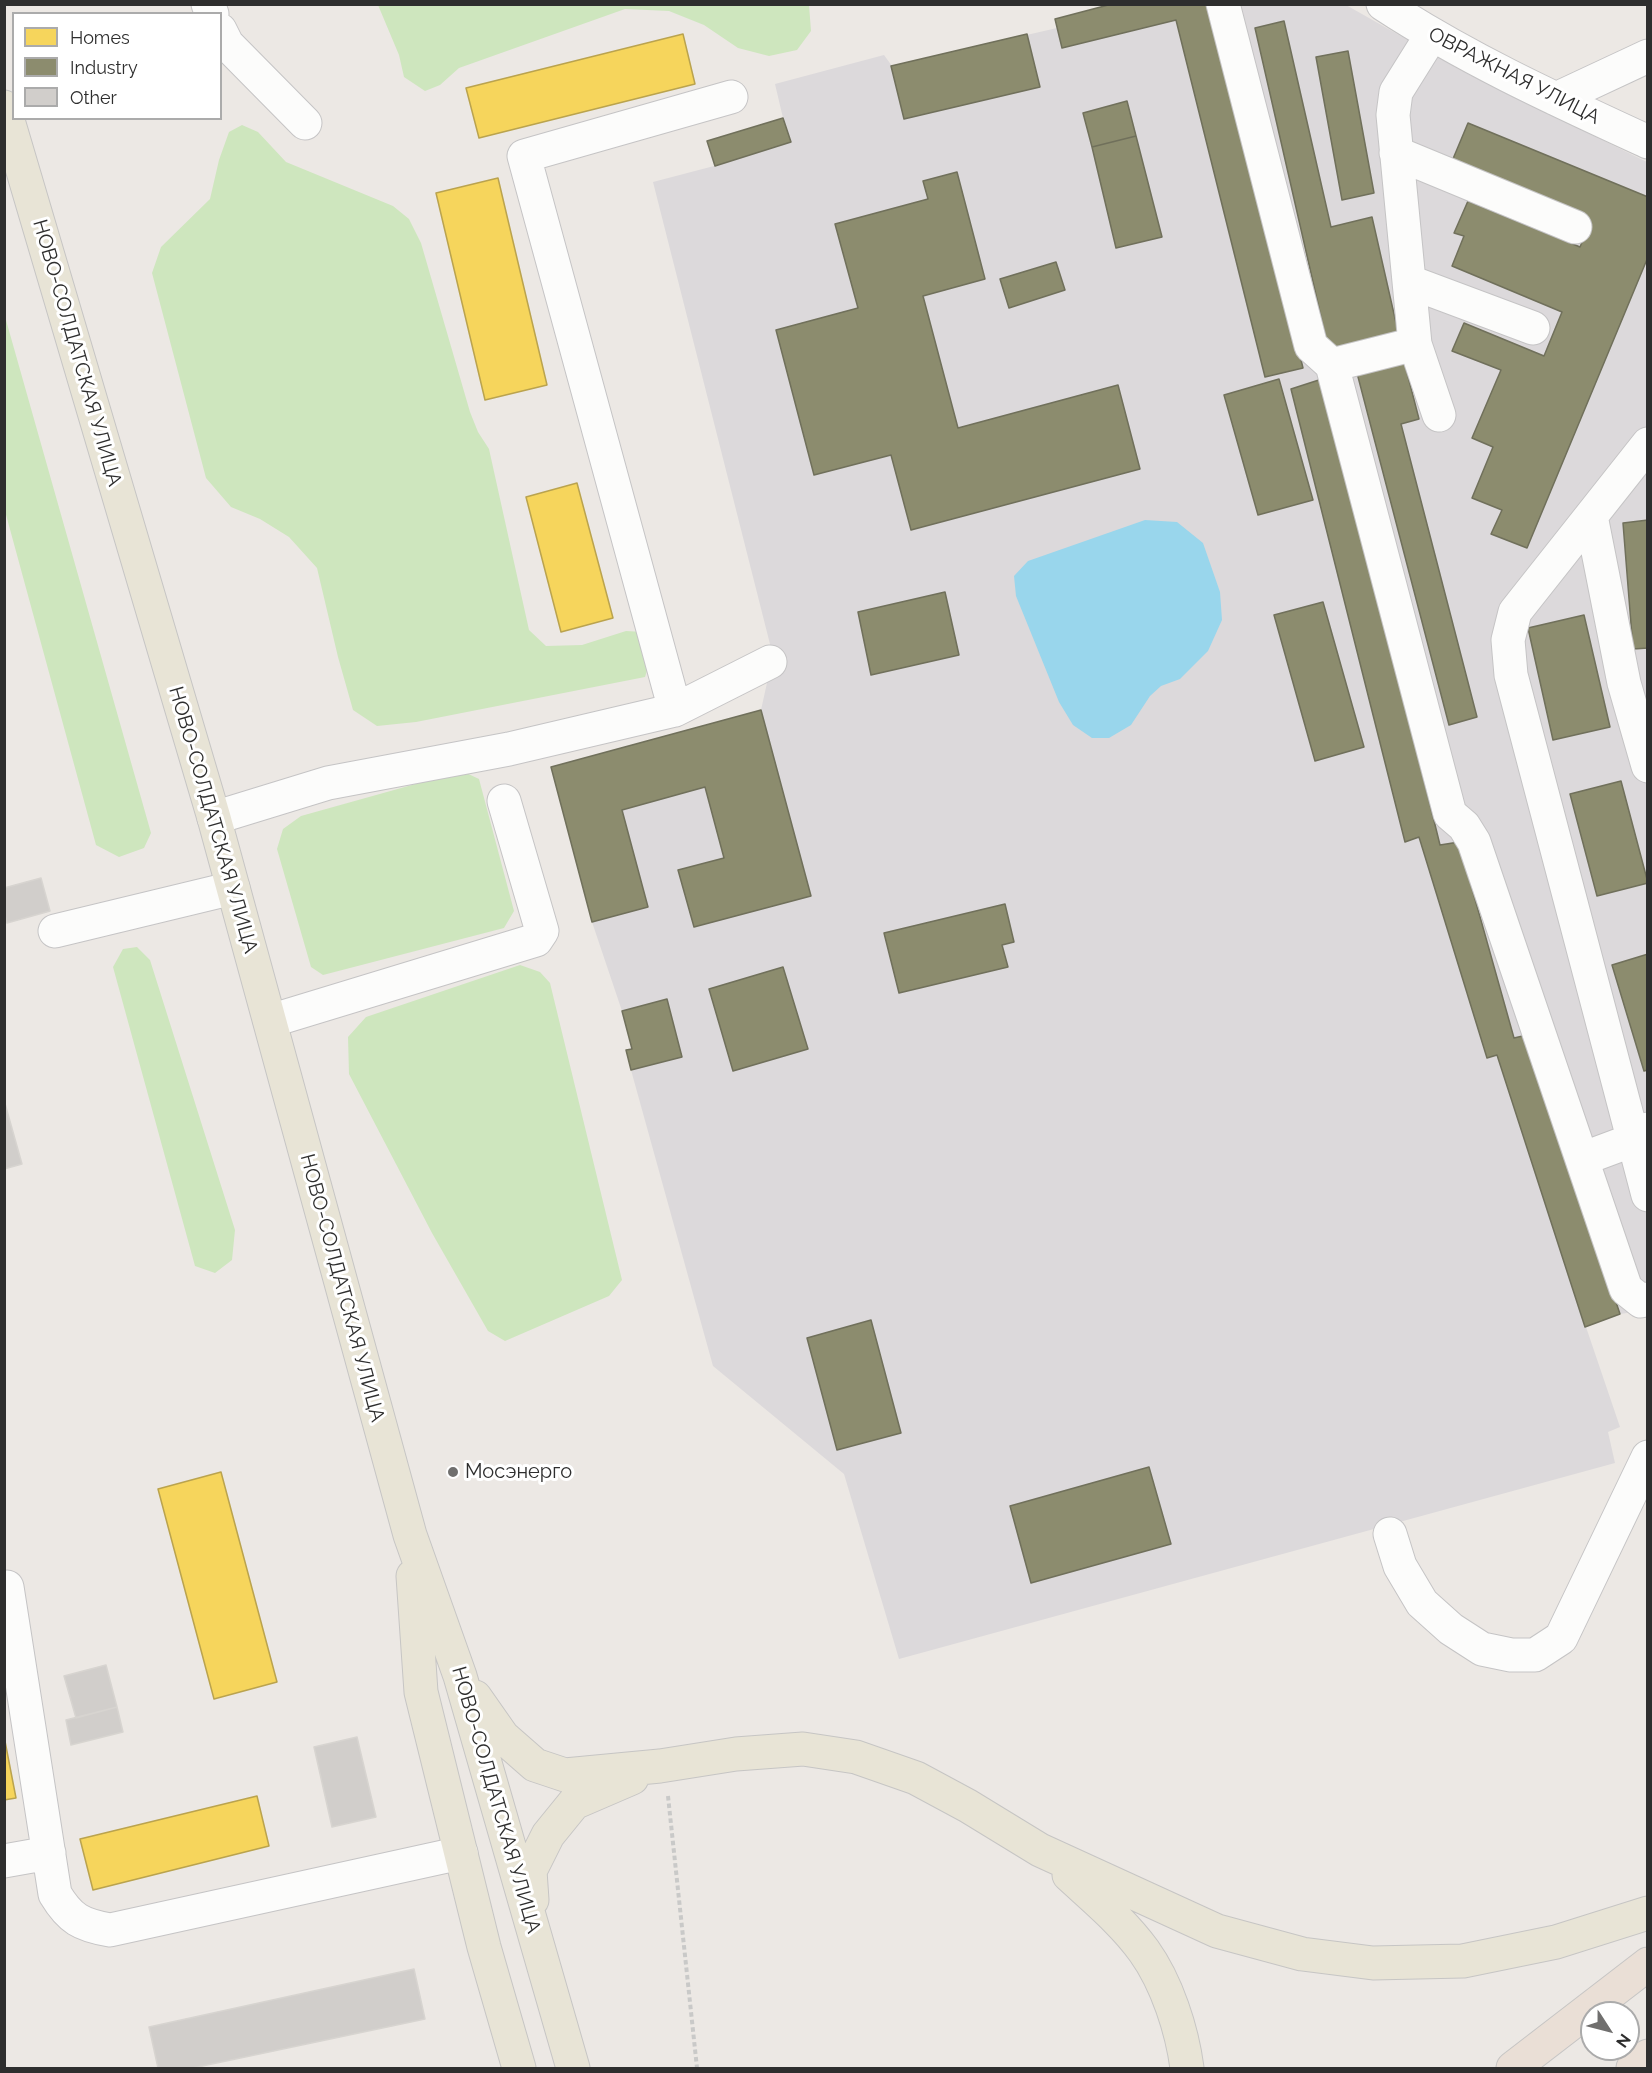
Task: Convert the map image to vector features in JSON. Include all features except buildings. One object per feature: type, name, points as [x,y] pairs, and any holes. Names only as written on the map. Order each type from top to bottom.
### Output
[{"type":"highway","points":[[1513,2068],[1647,1964]]},
{"type":"highway","points":[[1633,2068],[1647,2056]]},
{"type":"main road","name":"НОВО-СОЛДАТСКАЯ УЛИЦА","points":[[4,107],[214,818],[410,1535],[460,1676],[573,2068]]},
{"type":"main road","name":"НОВО-СОЛДАТСКАЯ УЛИЦА","points":[[410,1535],[421,1692],[484,1947],[519,2068]]},
{"type":"main road","points":[[460,1676],[503,1737],[535,1765],[565,1775],[664,1779]]},
{"type":"main road","points":[[533,1925],[530,1871],[548,1835],[574,1803],[664,1779],[735,1754],[803,1749],[856,1757],[916,1778],[968,1806],[1040,1850],[1217,1931],[1302,1954],[1372,1963],[1463,1961],[1556,1942],[1647,1913]]},
{"type":"main road","points":[[1040,1850],[1111,1913],[1145,1952],[1166,1994],[1184,2045],[1187,2068]]},
{"type":"street","points":[[1223,4],[1311,346],[1332,365],[1450,814],[1464,826],[1474,842],[1626,1289],[1641,1301],[1647,1299]]},
{"type":"street","name":"ОВРАЖНАЯ УЛИЦА","points":[[1383,4],[1431,36],[1647,142]]},
{"type":"street","points":[[222,34],[227,44],[305,123]]},
{"type":"street","points":[[1431,36],[1396,92],[1393,115],[1415,344],[1439,415]]},
{"type":"street","points":[[1556,99],[1647,56]]},
{"type":"street","points":[[675,710],[524,156],[730,96]]},
{"type":"street","points":[[1396,153],[1575,227]]},
{"type":"street","points":[[1410,282],[1533,328]]},
{"type":"street","points":[[1332,365],[1415,344]]},
{"type":"street","points":[[1647,444],[1515,612],[1508,639],[1511,675],[1640,1134],[1647,1195]]},
{"type":"street","points":[[1591,516],[1636,681],[1647,766]]},
{"type":"street","points":[[214,818],[328,783],[509,749],[675,710],[770,662]]},
{"type":"street","points":[[270,1021],[536,940],[542,931],[504,801]]},
{"type":"street","points":[[55,931],[233,888]]},
{"type":"street","points":[[1582,1159],[1640,1134]]},
{"type":"street","points":[[1390,1534],[1400,1566],[1422,1603],[1452,1629],[1482,1649],[1511,1655],[1535,1654],[1561,1638],[1647,1457]]},
{"type":"street","points":[[6,1587],[55,1894],[64,1910],[87,1926],[110,1930],[461,1853]]},
{"type":"street","points":[[4,1861],[49,1853]]},
{"type":"path","points":[[664,1779],[697,2068]]},
{"type":"shaded area","points":[[1112,5],[1346,5],[1468,74],[1647,162],[1647,1310],[1620,1314],[1586,1327],[1620,1427],[1608,1432],[1615,1463],[899,1659],[844,1474],[713,1366],[631,1070],[626,1050],[632,1048],[622,1011],[592,922],[551,767],[761,710],[769,674],[771,648],[653,182],[714,166],[707,141],[783,118],[775,84],[884,55],[892,66],[1057,28],[1055,19]]},
{"type":"green space","points":[[378,5],[809,5],[811,31],[797,50],[769,56],[738,48],[704,25],[669,11],[625,9],[459,68],[440,85],[425,91],[404,77],[399,55]]},
{"type":"green space","points":[[242,125],[258,132],[286,162],[393,206],[409,219],[421,243],[470,412],[478,432],[489,449],[529,630],[546,646],[582,645],[626,631],[643,632],[653,652],[645,677],[416,722],[377,726],[353,710],[317,568],[289,537],[260,519],[231,507],[206,478],[152,273],[161,247],[210,199],[219,160],[229,132]]},
{"type":"green space","points":[[4,313],[151,833],[144,848],[119,857],[96,845],[5,511]]},
{"type":"green space","points":[[462,771],[479,779],[514,911],[504,928],[323,975],[311,967],[277,849],[283,829],[301,816]]},
{"type":"green space","points":[[137,947],[150,960],[235,1230],[232,1260],[215,1273],[195,1266],[113,967],[123,949]]},
{"type":"green space","points":[[520,965],[540,972],[550,983],[622,1280],[609,1296],[505,1341],[488,1331],[432,1233],[349,1074],[348,1037],[366,1017]]},
{"type":"water","points":[[1145,520],[1177,522],[1203,543],[1220,592],[1222,620],[1208,651],[1180,679],[1161,686],[1150,696],[1131,725],[1109,738],[1092,738],[1073,725],[1059,702],[1016,596],[1014,576],[1028,561]]},
{"type":"place","name":"Мосэнерго","points":[[453,1472]]}]
